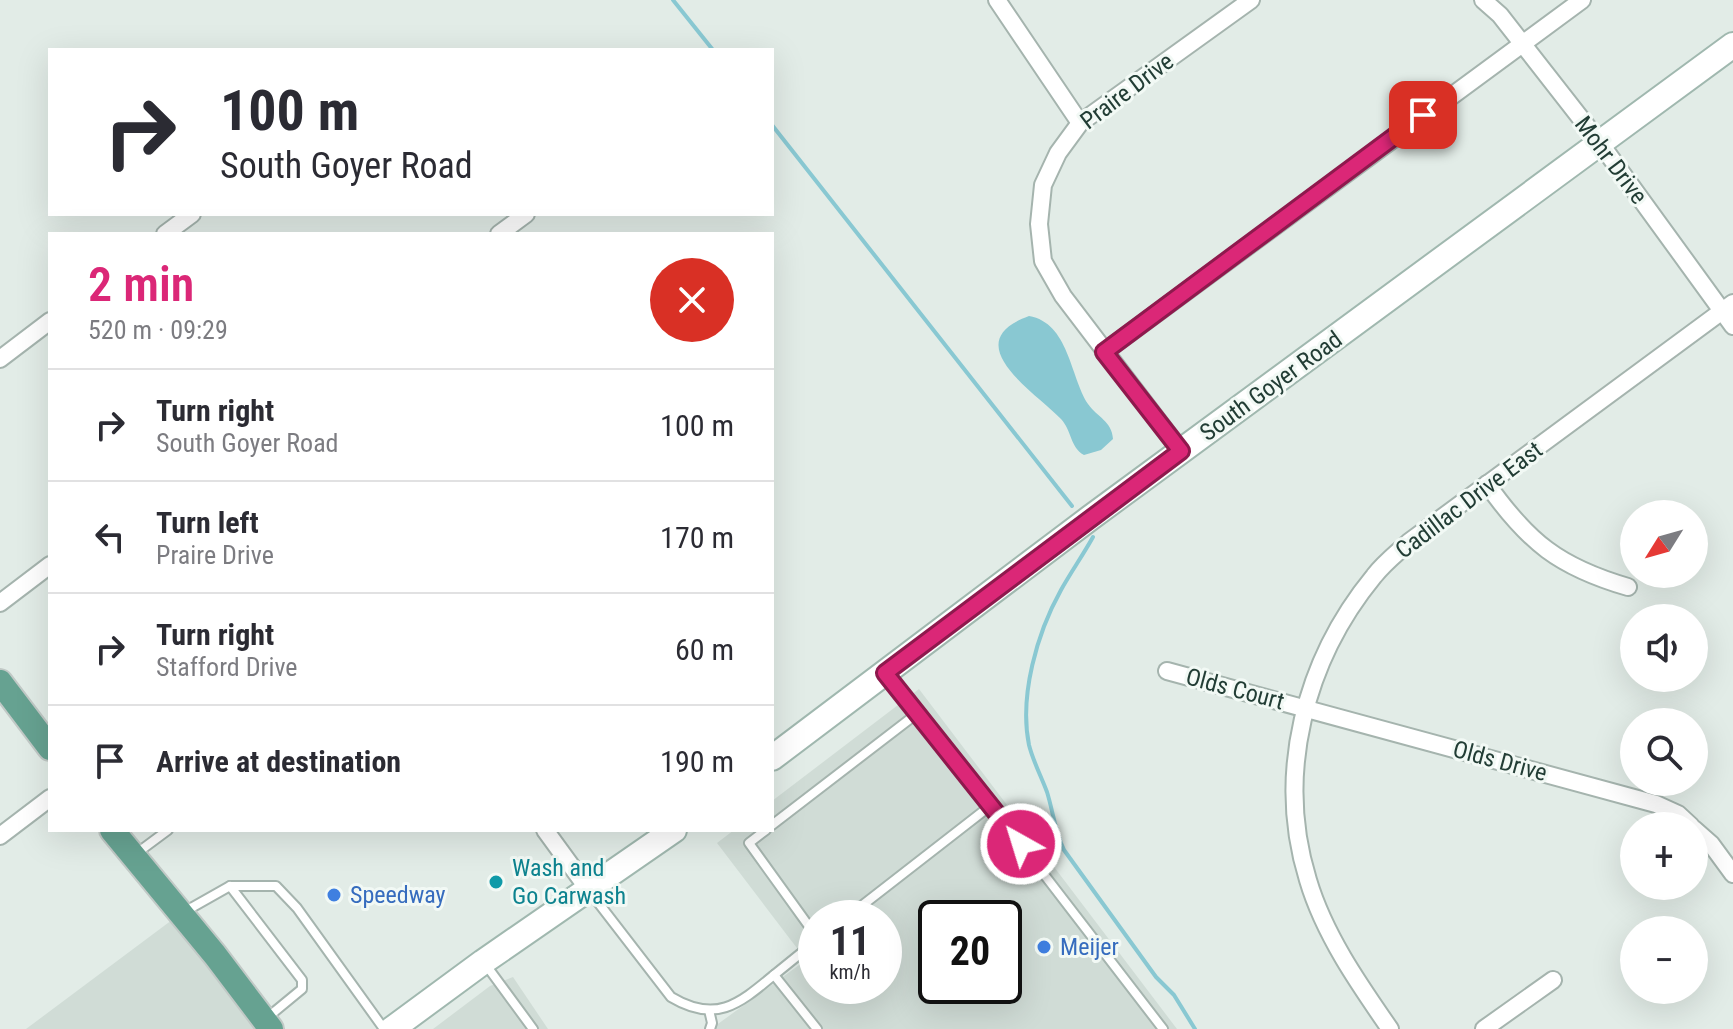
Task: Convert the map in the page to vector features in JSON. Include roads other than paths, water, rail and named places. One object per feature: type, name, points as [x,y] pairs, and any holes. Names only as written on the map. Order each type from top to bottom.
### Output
[{"type":"main road","points":[[0,682],[48,745]]},
{"type":"main road","points":[[114,832],[268,1025]]},
{"type":"street","points":[[997,0],[1080,123]]},
{"type":"street","name":"Praire Drive","points":[[1181,451],[1063,296],[1043,261],[1039,224],[1043,185],[1058,153],[1080,123],[1251,0]]},
{"type":"street","name":"Mohr Drive","points":[[1483,0],[1500,15],[1728,307],[1733,326]]},
{"type":"street","points":[[1104,352],[1582,0]]},
{"type":"street","name":"South Goyer Road","points":[[774,756],[1181,451],[1733,45]]},
{"type":"street","points":[[168,232],[189,216]]},
{"type":"street","points":[[502,232],[523,216]]},
{"type":"street","name":"Cadillac Drive East","points":[[1390,1029],[1329,934],[1308,881],[1296,823],[1296,765],[1303,708],[1314,677],[1340,624],[1375,575],[1409,542],[1728,307]]},
{"type":"street","points":[[0,359],[48,323]]},
{"type":"street","points":[[1487,484],[1521,528],[1552,555],[1589,576],[1620,585]]},
{"type":"street","points":[[0,603],[48,567]]},
{"type":"street","name":"Olds Court","points":[[1167,671],[1303,708]]},
{"type":"street","name":"Olds Drive","points":[[1303,708],[1656,804],[1674,812]]},
{"type":"street","points":[[0,836],[48,800]]},
{"type":"street","points":[[546,832],[588,889]]},
{"type":"street","points":[[392,1029],[671,832]]},
{"type":"street","name":"Olds Drive","points":[[1708,841],[1733,874]]},
{"type":"street","points":[[1484,1029],[1553,980]]},
{"type":"lane","points":[[885,673],[919,712],[1163,1029]]},
{"type":"lane","points":[[774,823],[919,712]]},
{"type":"lane","points":[[869,900],[990,806]]},
{"type":"lane","points":[[133,856],[165,832]]},
{"type":"lane","points":[[763,832],[749,843],[798,912]]},
{"type":"lane","points":[[180,914],[230,886],[276,886],[297,908],[384,1029]]},
{"type":"lane","points":[[230,886],[302,980],[302,989],[268,1025]]},
{"type":"lane","points":[[588,889],[671,997],[687,1006],[709,1010],[737,1005],[798,954]]},
{"type":"lane","points":[[483,962],[533,1029]]},
{"type":"lane","points":[[774,975],[817,1029]]},
{"type":"lane","points":[[709,1010],[710,1029]]},
{"type":"water","points":[[1029,316],[1053,329],[1067,352],[1088,404],[1110,428],[1113,439],[1101,450],[1084,455],[1079,452],[1061,419],[1021,383],[1000,354],[999,340],[1008,327]]},
{"type":"waterway","points":[[673,0],[711,48]]},
{"type":"waterway","points":[[774,128],[1072,506]]},
{"type":"waterway","points":[[1093,537],[1044,625],[1028,686],[1029,745],[1064,850],[1156,977],[1174,995],[1195,1029]]},
{"type":"place","name":"Wash and Go Carwash","points":[[496,882]]},
{"type":"place","name":"Speedway","points":[[334,895]]},
{"type":"place","name":"Meijer","points":[[1044,947]]}]
